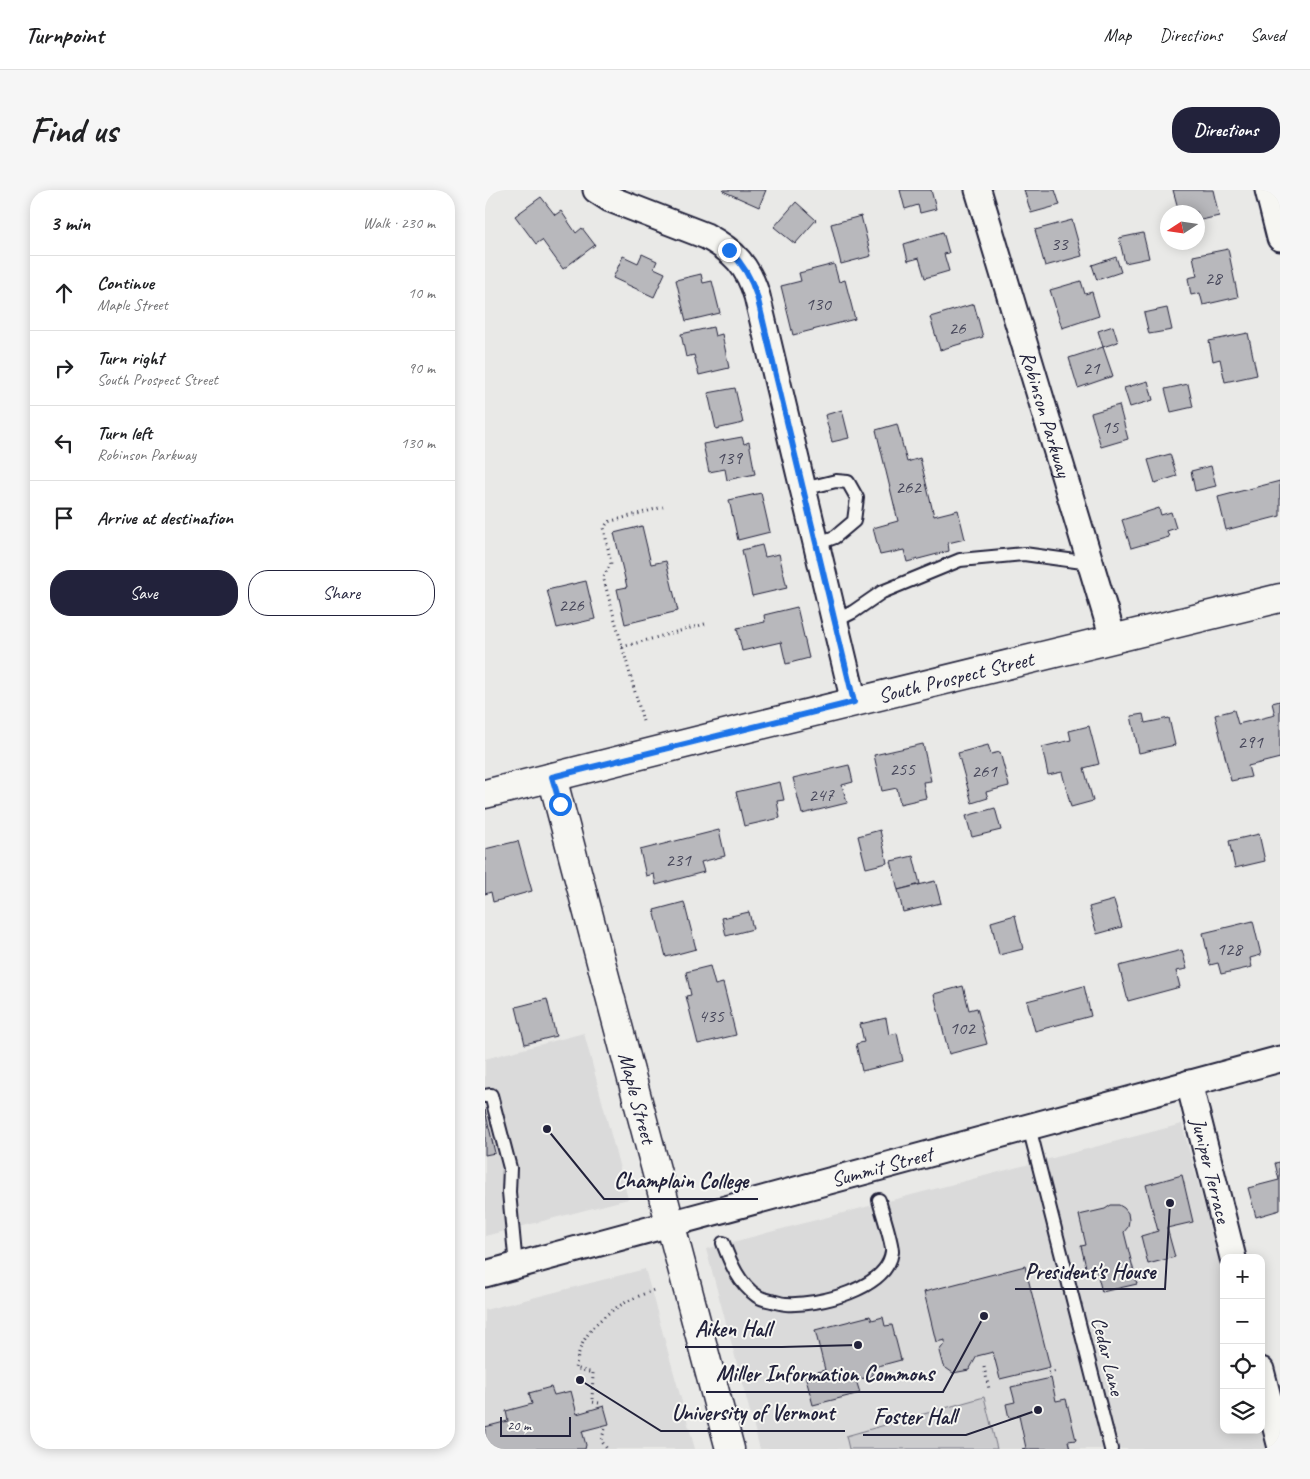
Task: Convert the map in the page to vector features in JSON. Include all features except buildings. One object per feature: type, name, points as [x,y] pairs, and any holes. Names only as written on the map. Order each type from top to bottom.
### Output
[{"type":"street","points":[[596,190],[610,199],[707,236],[734,254],[747,271],[757,296],[854,702]]},
{"type":"street","name":"Robinson Parkway","points":[[978,190],[1113,638]]},
{"type":"street","points":[[1268,190],[1280,238]]},
{"type":"street","name":"South Prospect Street","points":[[485,794],[1280,598]]},
{"type":"street","name":"Maple Street","points":[[552,777],[730,1449]]},
{"type":"street","name":"Summit Street","points":[[485,1274],[1280,1059]]},
{"type":"street","name":"Juniper Terrace","points":[[1189,1083],[1232,1254]]},
{"type":"street","points":[[1265,1386],[1280,1444]]},
{"type":"lane","points":[[803,489],[836,481],[848,482],[857,498],[854,521],[835,537],[817,544]]},
{"type":"lane","points":[[835,621],[853,612],[882,592],[960,560],[1024,554],[1090,563]]},
{"type":"lane","points":[[485,1096],[491,1095],[511,1168],[509,1192],[516,1266]]},
{"type":"lane","name":"Cedar Lane","points":[[1029,1127],[1111,1449]]},
{"type":"lane","points":[[723,1243],[732,1267],[746,1286],[758,1297],[786,1304],[817,1302],[851,1292],[872,1280],[885,1269],[892,1250],[879,1200]]},
{"type":"path","points":[[643,721],[603,577],[611,564],[604,528],[608,522],[663,507]]},
{"type":"path","points":[[622,647],[705,624]]},
{"type":"path","points":[[599,1403],[592,1402],[593,1373],[575,1368],[580,1348],[593,1327],[613,1309],[634,1297],[654,1290]]},
{"type":"path","points":[[984,1367],[989,1389]]},
{"type":"path","points":[[1049,1373],[1057,1371]]},
{"type":"path","points":[[605,1429],[601,1440],[607,1449]]},
{"type":"shaded area","points":[[584,1033],[628,1199],[485,1236],[485,1059]]},
{"type":"shaded area","points":[[1182,1124],[1220,1263],[1220,1434],[1265,1434],[1265,1429],[1271,1449],[760,1449],[706,1249]]},
{"type":"shaded area","points":[[645,1269],[695,1449],[485,1449],[485,1310]]},
{"type":"shaded area","points":[[984,1397],[997,1449],[849,1449],[846,1436]]},
{"type":"place","name":"Champlain College","points":[[547,1129]]},
{"type":"place","name":"President's House","points":[[1170,1203]]},
{"type":"place","name":"Miller Information Commons","points":[[984,1316]]},
{"type":"place","name":"Aiken Hall","points":[[858,1345]]},
{"type":"place","name":"University of Vermont","points":[[580,1380]]},
{"type":"place","name":"Foster Hall","points":[[1038,1410]]},
{"type":"route","points":[[560,804],[552,777],[854,702],[757,296],[747,271],[729,250]]}]
